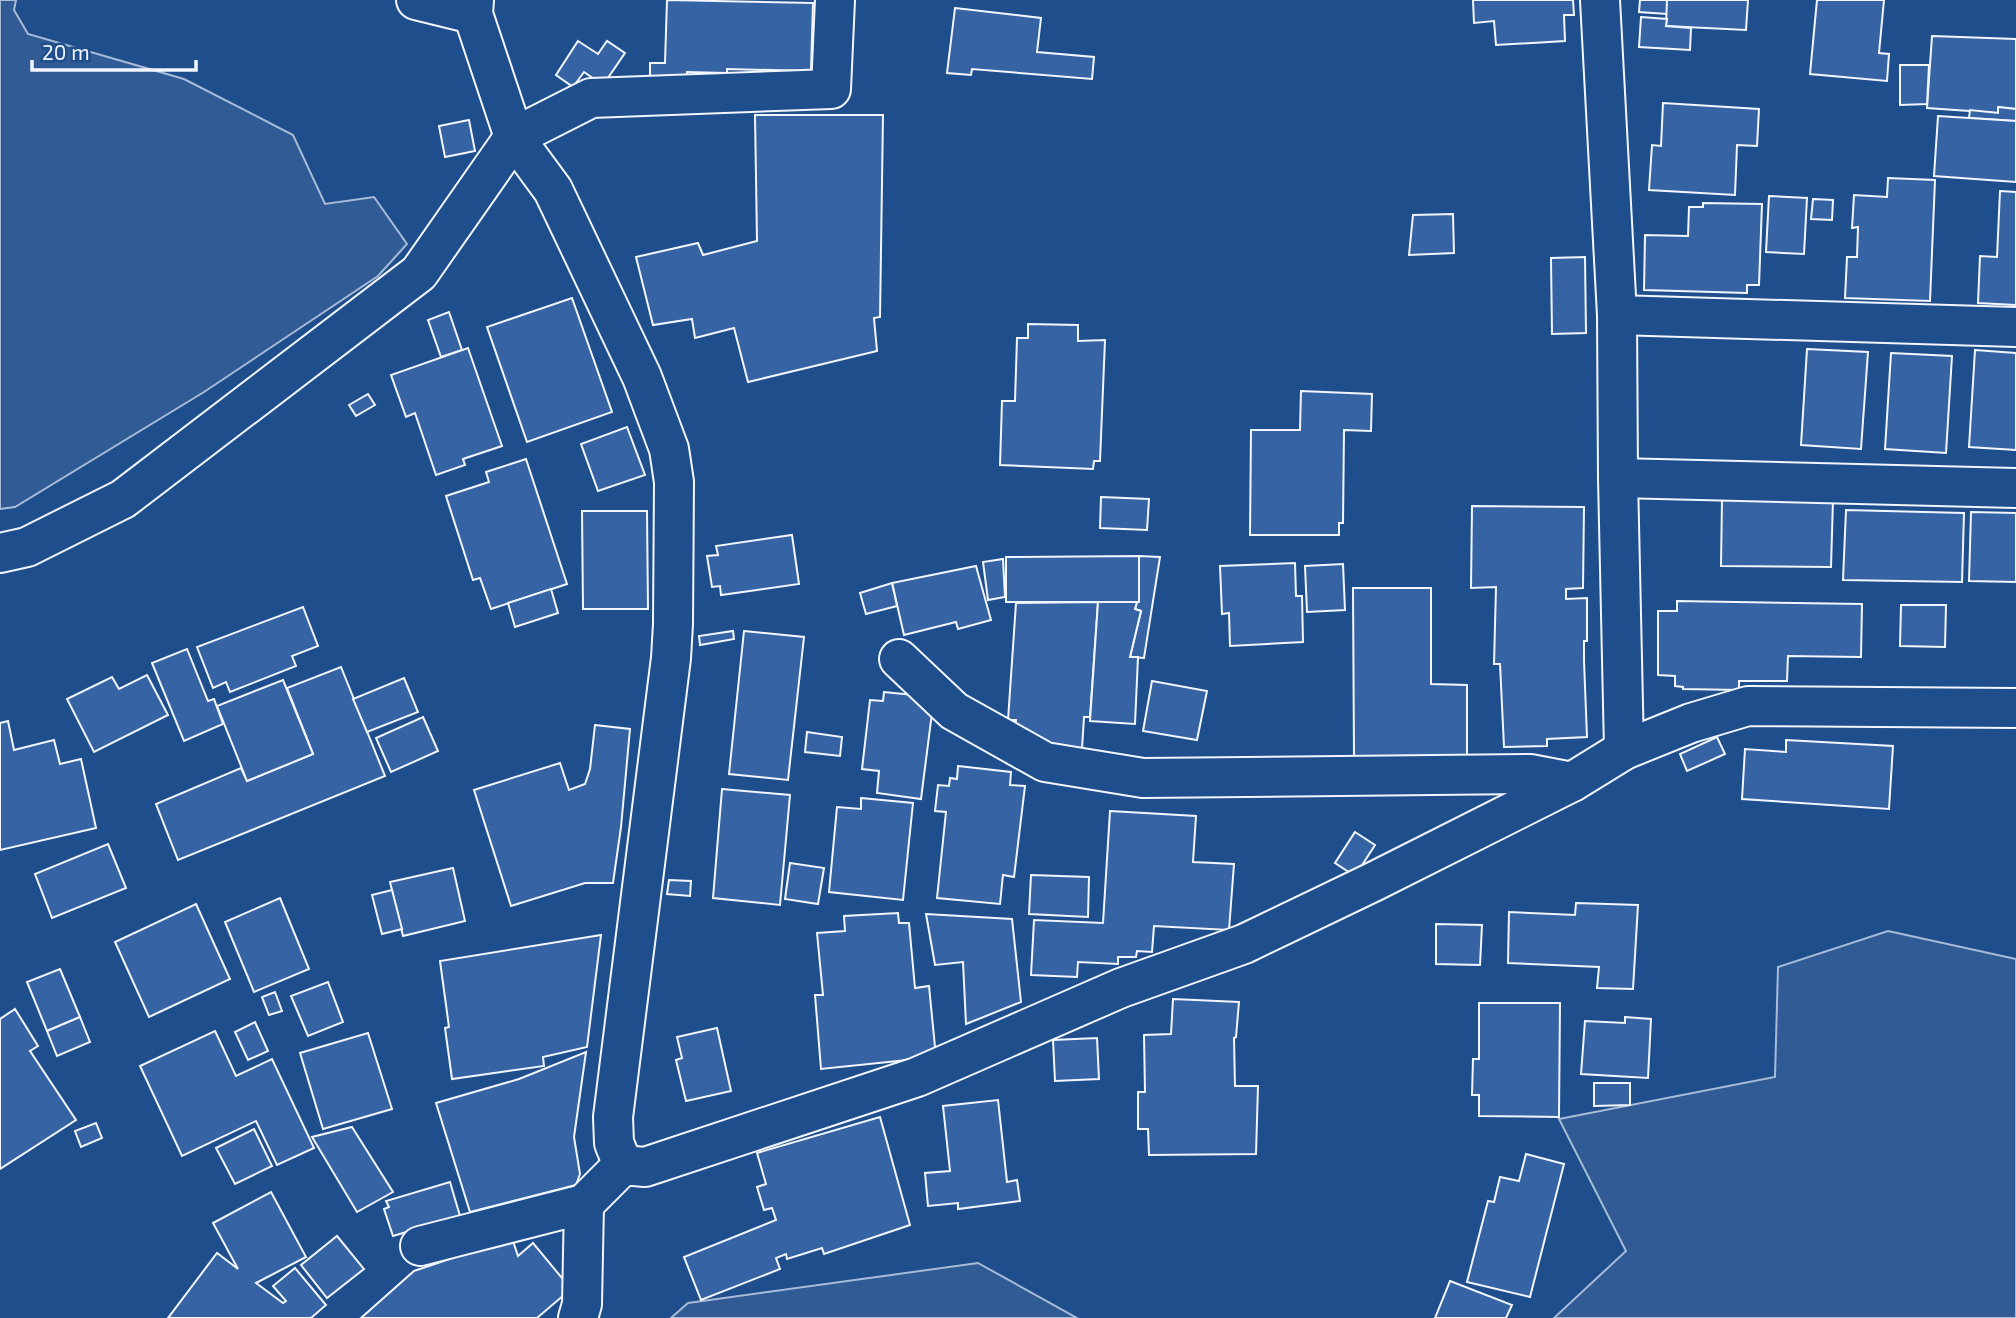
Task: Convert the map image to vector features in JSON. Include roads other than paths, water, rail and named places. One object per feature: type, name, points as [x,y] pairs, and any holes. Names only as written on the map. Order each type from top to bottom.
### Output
[{"type":"street","points":[[416,0],[474,7],[514,137],[553,190],[642,377],[668,449],[674,482],[671,658],[613,1117],[614,1143],[623,1165]]},
{"type":"street","points":[[0,552],[27,547],[123,499],[419,273],[514,137],[591,98],[831,89],[835,0]]},
{"type":"street","points":[[1600,0],[1617,315],[1624,750]]},
{"type":"street","points":[[1617,315],[2016,327]]},
{"type":"street","points":[[1618,478],[2016,488]]},
{"type":"street","points":[[899,659],[954,711],[1045,762],[1143,778],[1530,774],[1572,782]]},
{"type":"street","points":[[623,1165],[645,1167],[916,1077],[1121,988],[1244,944],[1373,883],[1572,782],[1624,750],[1691,723],[1748,706],[2016,708]]},
{"type":"street","points":[[420,1246],[584,1204],[623,1165]]},
{"type":"street","points":[[578,1318],[582,1304],[584,1204]]}]
